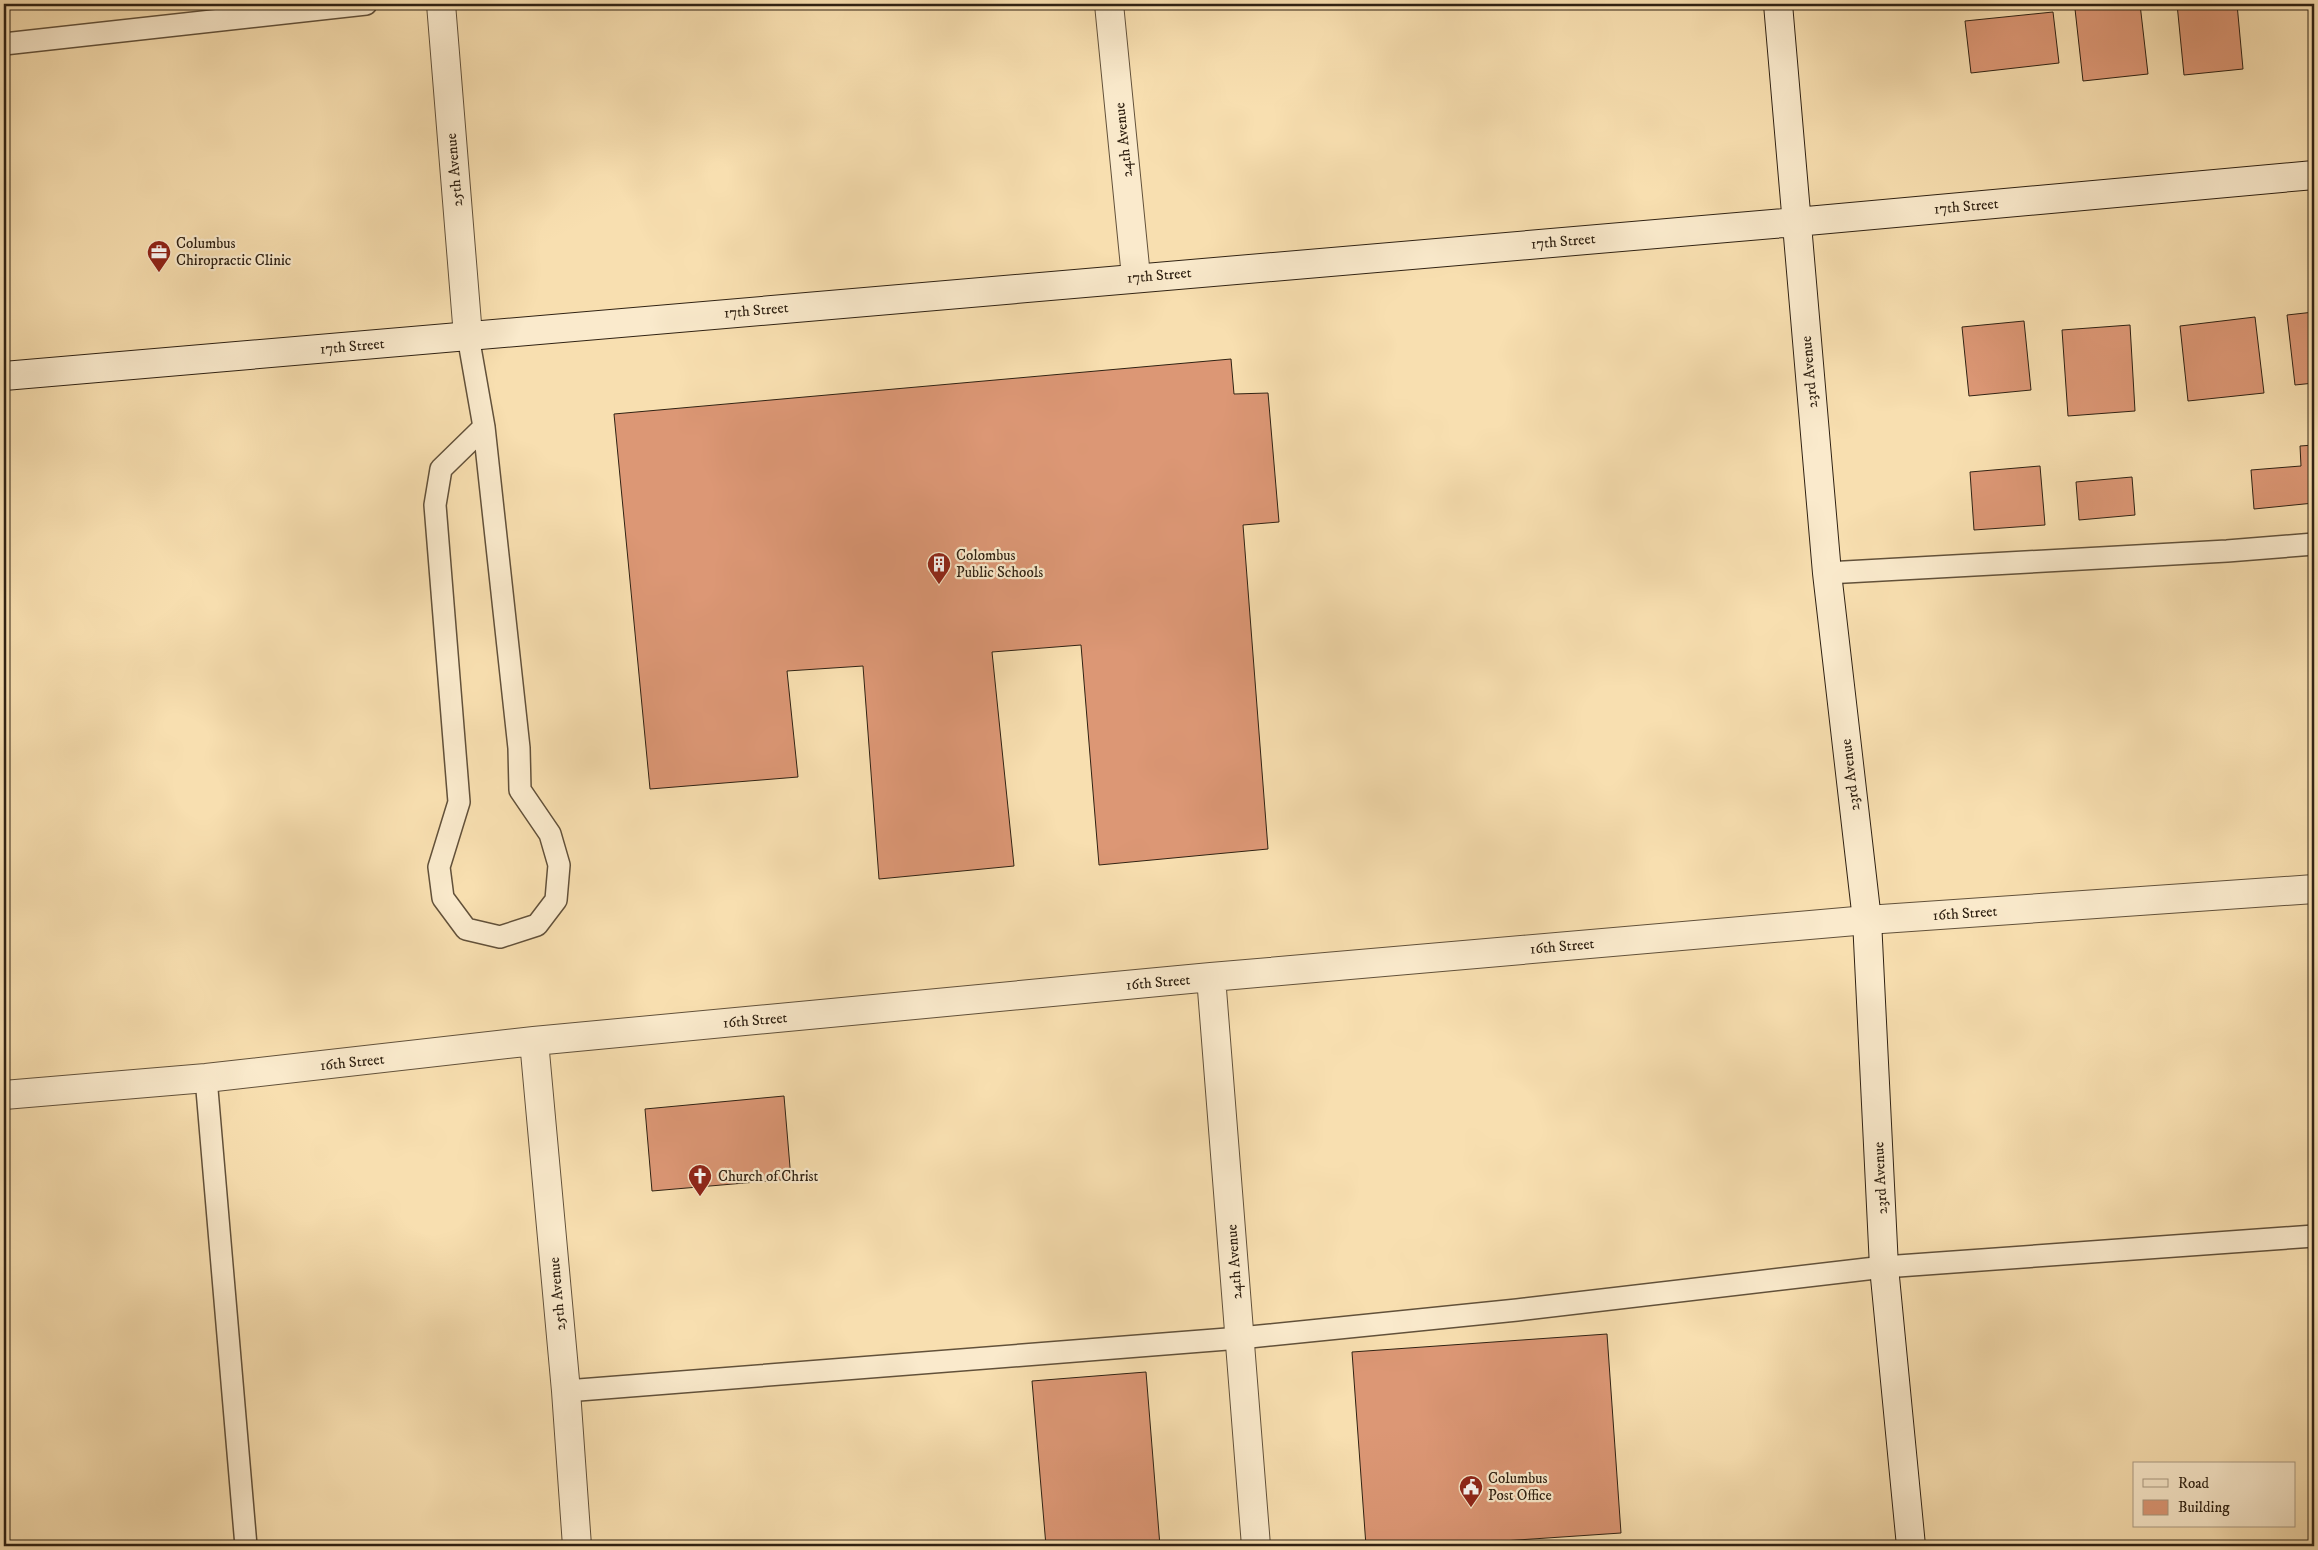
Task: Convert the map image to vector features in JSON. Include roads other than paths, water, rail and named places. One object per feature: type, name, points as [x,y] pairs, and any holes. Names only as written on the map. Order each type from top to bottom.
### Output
[{"type":"street","name":"25th Avenue","points":[[441,4],[468,336]]},
{"type":"street","name":"24th Avenue","points":[[1109,4],[1136,277]]},
{"type":"street","name":"23rd Avenue","points":[[1778,4],[1827,573],[1867,920],[1884,1267],[1911,1546]]},
{"type":"street","name":"17th Street","points":[[4,376],[1136,277],[1796,222],[2314,175]]},
{"type":"street","name":"16th Street","points":[[4,1095],[206,1078],[534,1041],[1211,977],[1867,920],[2314,889]]},
{"type":"street","name":"24th Avenue","points":[[1211,977],[1256,1546]]},
{"type":"street","name":"25th Avenue","points":[[534,1041],[566,1391],[577,1546]]},
{"type":"lane","points":[[4,44],[366,4]]},
{"type":"lane","points":[[468,336],[484,427],[519,748],[520,790],[550,834],[559,865],[556,900],[537,925],[500,937],[466,929],[443,898],[439,867],[460,802],[435,505],[441,468],[484,427]]},
{"type":"lane","points":[[1827,573],[2227,551],[2314,544]]},
{"type":"lane","points":[[206,1078],[246,1546]]},
{"type":"lane","points":[[566,1391],[1240,1338],[1517,1310],[1884,1267],[2314,1236]]},
{"type":"place","name":"Columbus Chiropractic Clinic","points":[[159,273]]},
{"type":"place","name":"Colombus Public Schools","points":[[939,585]]},
{"type":"place","name":"Church of Christ","points":[[700,1197]]},
{"type":"place","name":"Columbus Post Office","points":[[1471,1508]]}]
